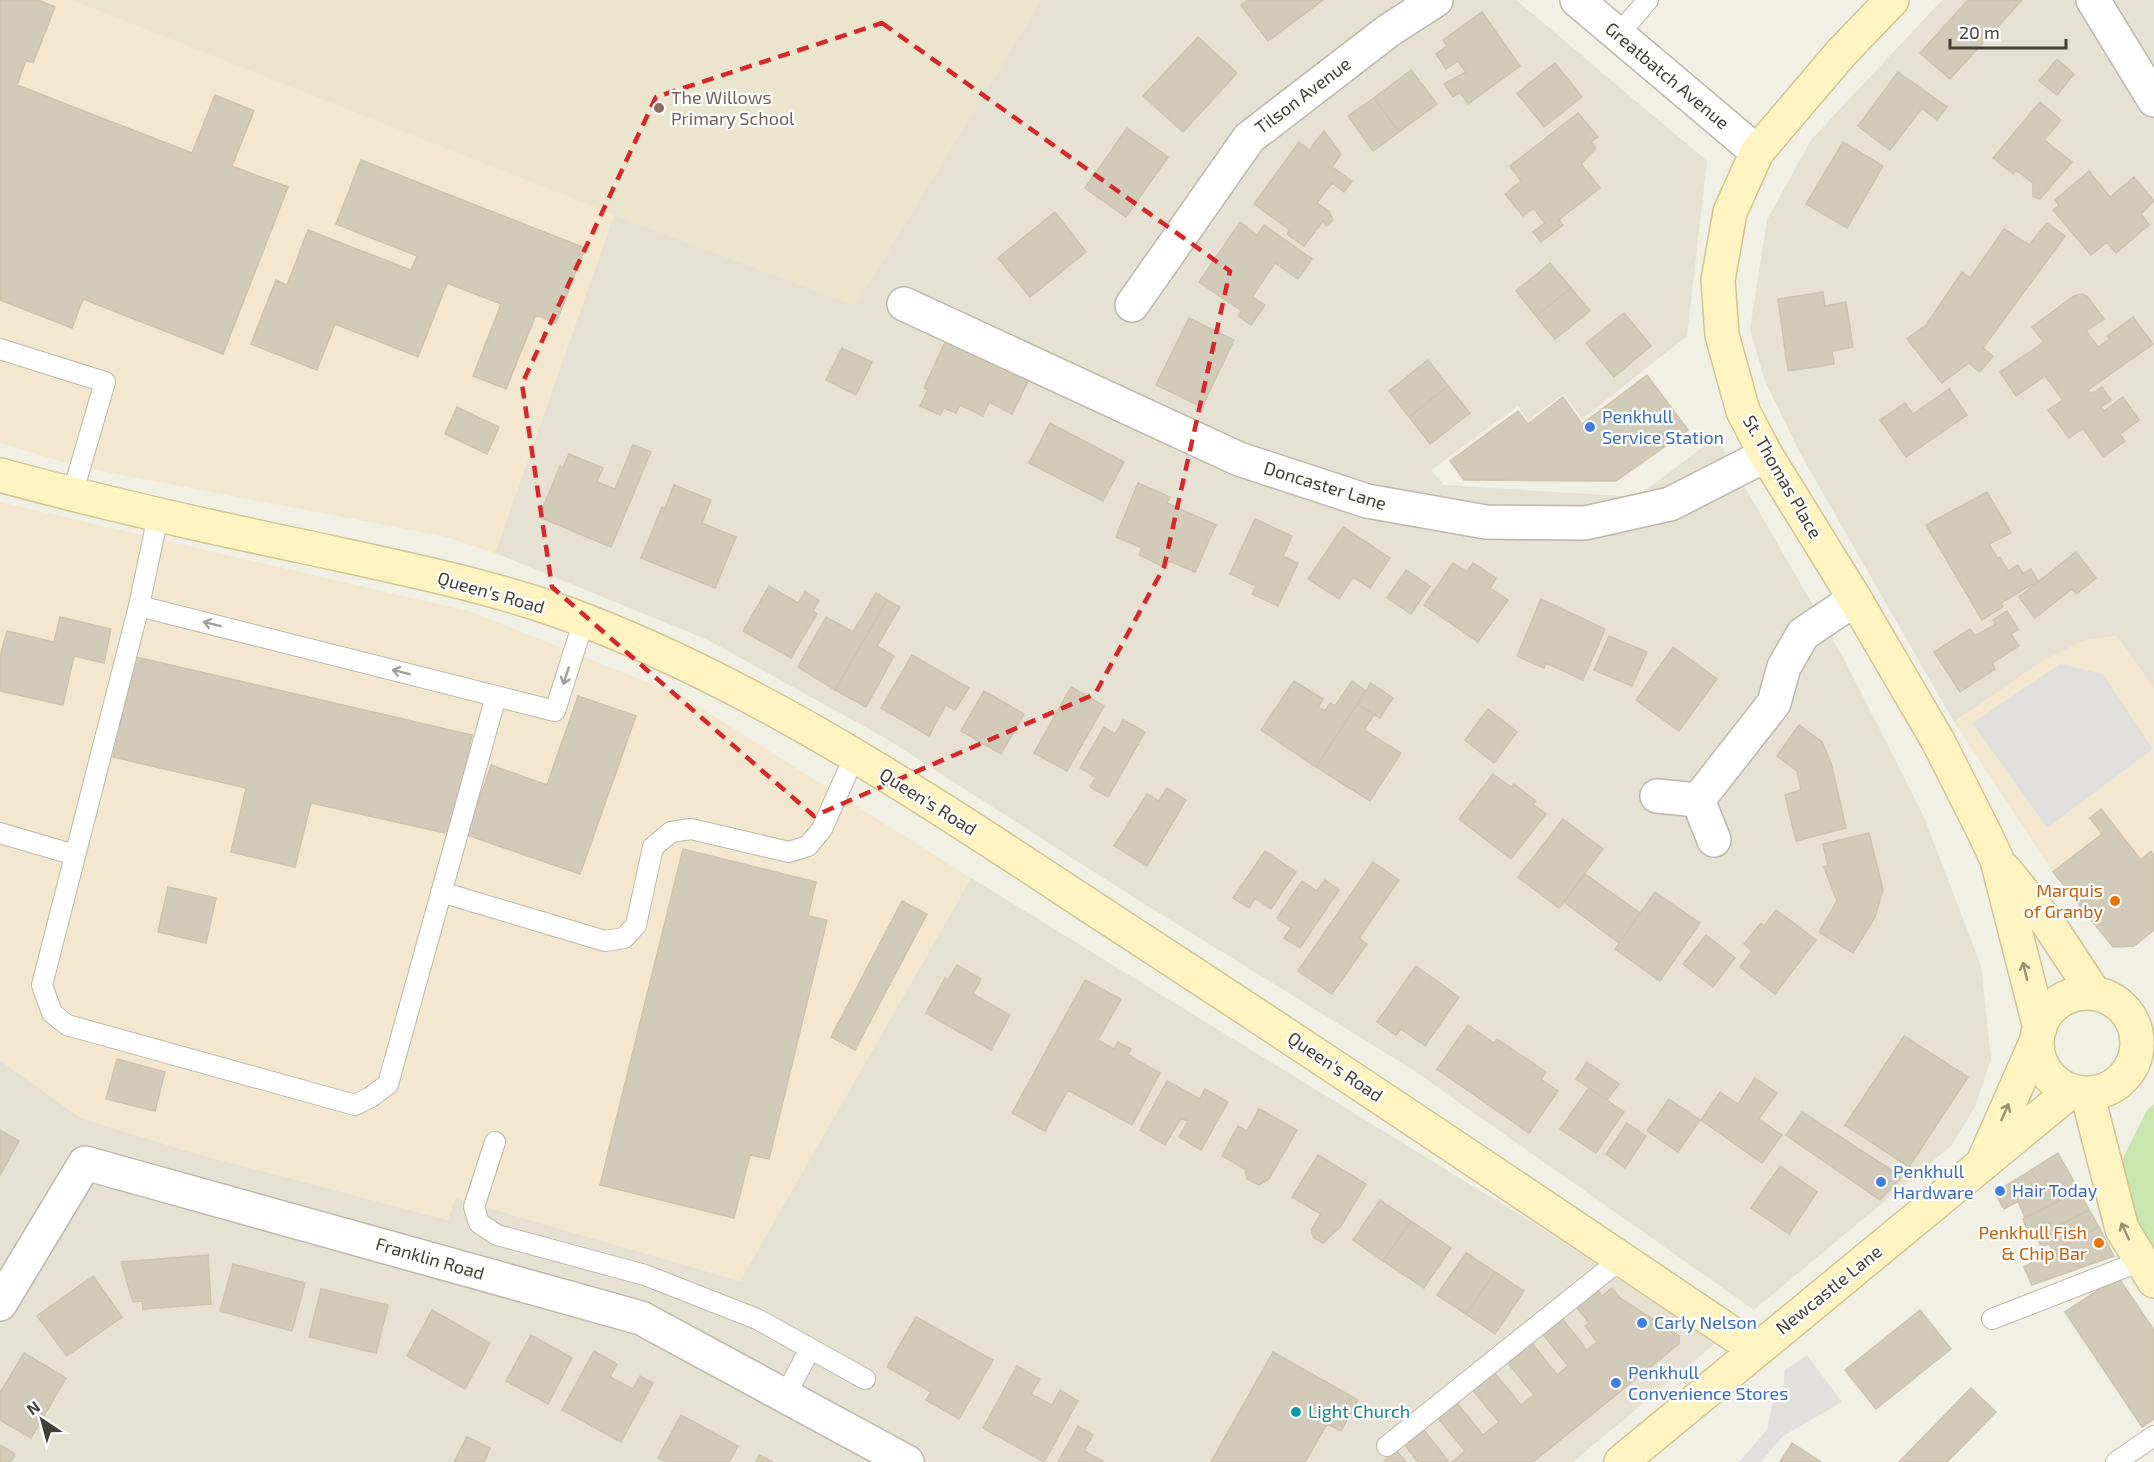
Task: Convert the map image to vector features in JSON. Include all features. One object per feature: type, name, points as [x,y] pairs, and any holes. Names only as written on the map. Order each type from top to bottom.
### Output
[{"type":"street","name":"Tilson Avenue","points":[[1132,305],[1249,138],[1388,31],[1436,0]]},
{"type":"street","name":"Greatbatch Avenue","points":[[1577,0],[1757,152]]},
{"type":"street","name":"St. Thomas Place","points":[[1892,0],[1842,52],[1757,152],[1730,212],[1718,280],[1722,335],[1743,411],[1766,455],[1855,599],[1938,741],[1997,860],[2048,923],[2094,993]]},
{"type":"street","points":[[2093,0],[2154,100]]},
{"type":"street","name":"Doncaster Lane","points":[[904,304],[1239,459],[1367,501],[1486,522],[1585,523],[1670,504],[1766,455]]},
{"type":"street","name":"Queen's Road","points":[[0,475],[158,516],[396,567],[584,620],[707,675],[855,755],[1311,1050],[1755,1349]]},
{"type":"street","points":[[1698,800],[1774,703],[1784,666],[1803,634],[1855,599]]},
{"type":"street","points":[[1657,796],[1698,800]]},
{"type":"street","points":[[1698,800],[1714,840]]},
{"type":"street","name":"St. Thomas Place","points":[[1997,860],[2038,1034]]},
{"type":"street","points":[[2078,993],[2094,993],[2139,1008],[2133,1022],[2137,1039],[2136,1055],[2142,1062],[2117,1083],[2103,1090],[2079,1092],[2056,1083],[2045,1071],[2038,1056],[2038,1034],[2049,1010],[2062,999],[2078,993]]},
{"type":"street","name":"Newcastle Lane","points":[[1982,1165],[2038,1034]]},
{"type":"street","points":[[2079,1092],[2122,1229],[2148,1271]]},
{"type":"street","name":"Newcastle Lane","points":[[1621,1462],[1755,1349],[1982,1165],[2079,1092]]},
{"type":"street","name":"Franklin Road","points":[[0,1304],[85,1163],[640,1318],[907,1462]]},
{"type":"lane","points":[[1618,35],[1648,0]]},
{"type":"lane","points":[[0,349],[105,382],[72,495]]},
{"type":"lane","points":[[158,516],[139,606],[42,984],[52,1012],[67,1025],[355,1105],[371,1097],[388,1084],[496,696]]},
{"type":"lane","points":[[139,606],[555,711],[584,620]]},
{"type":"lane","points":[[441,892],[605,941],[624,938],[636,925],[653,847],[671,832],[691,829],[789,852],[808,846],[822,829],[855,755]]},
{"type":"lane","points":[[0,833],[75,855]]},
{"type":"lane","points":[[495,1142],[474,1207],[478,1223],[497,1235],[645,1275],[757,1320],[865,1379]]},
{"type":"lane","points":[[1387,1446],[1621,1259]]},
{"type":"lane","points":[[1992,1319],[2148,1271]]},
{"type":"lane","points":[[785,1396],[810,1349]]},
{"type":"lane","points":[[2116,1462],[2154,1436]]},
{"type":"highlighted area","points":[[882,23],[1230,271],[1164,567],[1095,694],[814,816],[552,587],[522,384],[656,97]]},
{"type":"shaded area","points":[[0,0],[71,0],[614,215],[495,553],[443,536],[80,467],[0,443]]},
{"type":"shaded area","name":"The Willows Primary School","points":[[71,0],[1041,0],[855,305],[614,215]]},
{"type":"shaded area","points":[[1041,0],[1516,0],[1707,161],[1687,336],[1582,419],[1564,394],[1528,420],[1518,406],[1431,470],[1444,485],[1637,497],[1716,437],[1844,659],[1924,817],[1981,966],[1991,1059],[1975,1107],[1951,1146],[1754,1310],[1413,1070],[1138,900],[885,738],[708,640],[495,553],[614,215],[855,305]]},
{"type":"shaded area","points":[[1942,0],[2154,0],[2154,689],[2117,636],[2086,640],[2044,660],[1954,722],[1800,453],[1765,381],[1750,329],[1767,220],[1811,140]]},
{"type":"shaded area","points":[[0,502],[472,612],[682,696],[971,878],[740,1281],[455,1198],[448,1220],[194,1153],[81,1118],[0,1060]]},
{"type":"shaded area","points":[[2117,636],[2154,689],[2154,930],[2134,946],[2113,947],[2053,872],[1954,722],[2044,660],[2086,640]]},
{"type":"shaded area","points":[[2060,664],[2103,674],[2153,749],[2047,828],[1972,723]]},
{"type":"shaded area","points":[[971,878],[1533,1223],[1716,1343],[1573,1462],[0,1462],[0,1060],[81,1118],[194,1153],[448,1220],[455,1198],[740,1281]]},
{"type":"shaded area","points":[[1807,1355],[1842,1402],[1783,1436],[1761,1462],[1739,1462],[1767,1430],[1772,1404],[1783,1390],[1785,1370]]},
{"type":"green space","points":[[2154,1104],[2154,1263],[2133,1231],[2121,1162],[2147,1110]]},
{"type":"building","points":[[0,0],[38,0],[55,7],[33,63],[26,60],[17,85],[192,153],[215,95],[254,111],[232,166],[288,187],[223,354],[83,299],[72,328],[0,300]]},
{"type":"building","points":[[1247,0],[1323,0],[1268,41],[1241,5]]},
{"type":"building","points":[[1968,0],[2022,0],[1950,79],[1920,53]]},
{"type":"building","points":[[1482,12],[1520,66],[1468,104],[1460,92],[1453,97],[1444,84],[1466,72],[1458,61],[1446,69],[1436,54],[1447,46],[1443,40]]},
{"type":"building","points":[[1198,37],[1237,73],[1183,132],[1143,96]]},
{"type":"building","points":[[2057,59],[2074,74],[2057,95],[2039,81]]},
{"type":"building","points":[[1555,63],[1582,97],[1544,127],[1517,93]]},
{"type":"building","points":[[1411,70],[1437,104],[1399,132],[1374,98]]},
{"type":"building","points":[[1898,72],[1947,107],[1937,120],[1922,108],[1890,150],[1858,126]]},
{"type":"building","points":[[1374,98],[1399,132],[1373,151],[1348,116]]},
{"type":"building","points":[[2040,102],[2061,120],[2044,140],[2072,162],[2040,199],[2033,197],[2033,183],[2016,170],[2013,174],[1993,158]]},
{"type":"building","points":[[1578,113],[1598,137],[1591,142],[1596,148],[1581,164],[1600,188],[1562,217],[1559,220],[1563,225],[1541,242],[1533,232],[1545,223],[1533,208],[1523,216],[1505,194],[1521,181],[1510,166]]},
{"type":"building","points":[[1127,128],[1168,157],[1126,217],[1085,188]]},
{"type":"building","points":[[1324,131],[1341,154],[1332,167],[1352,181],[1344,192],[1332,183],[1317,203],[1329,211],[1333,220],[1326,226],[1323,221],[1304,246],[1287,234],[1290,230],[1254,204],[1299,142],[1309,150]]},
{"type":"building","points":[[1843,142],[1883,166],[1847,228],[1806,204]]},
{"type":"building","points":[[361,160],[585,248],[556,323],[536,315],[506,389],[473,376],[501,304],[447,283],[418,357],[335,324],[317,370],[251,344],[276,280],[287,285],[308,230],[411,270],[417,256],[336,224]]},
{"type":"building","points":[[2089,171],[2110,197],[2134,177],[2154,201],[2141,214],[2149,225],[2116,253],[2107,242],[2091,255],[2053,210],[2059,205],[2055,200]]},
{"type":"building","points":[[1055,212],[1086,252],[1030,297],[998,258]]},
{"type":"building","points":[[1240,222],[1257,235],[1264,225],[1312,259],[1298,279],[1275,263],[1252,297],[1265,305],[1251,325],[1238,316],[1242,311],[1199,282]]},
{"type":"building","points":[[2047,223],[2065,236],[1983,348],[1993,356],[1980,372],[1969,363],[1942,383],[1907,339],[1926,325],[1962,272],[1970,278],[2004,229],[2029,245]]},
{"type":"building","points":[[1550,263],[1571,288],[1536,316],[1516,291]]},
{"type":"building","points":[[1571,288],[1590,311],[1555,339],[1536,316]]},
{"type":"building","points":[[1823,292],[1825,306],[1846,302],[1853,347],[1832,351],[1834,364],[1788,371],[1778,299]]},
{"type":"building","points":[[2082,294],[2087,296],[2104,319],[2086,331],[2098,347],[2110,339],[2107,336],[2133,317],[2153,344],[2088,390],[2091,394],[2102,387],[2111,400],[2101,407],[2104,411],[2123,397],[2139,420],[2120,434],[2125,441],[2103,457],[2083,428],[2069,438],[2048,410],[2063,400],[2045,376],[2016,396],[2000,372],[2044,342],[2032,327],[2074,296]]},
{"type":"building","points":[[1624,313],[1651,346],[1614,377],[1586,343]]},
{"type":"building","points":[[1189,318],[1234,340],[1202,407],[1156,385]]},
{"type":"building","points":[[948,336],[1031,375],[1012,414],[989,402],[983,416],[960,405],[956,413],[944,408],[940,415],[920,406],[928,390],[924,388]]},
{"type":"building","points":[[842,348],[872,362],[856,395],[826,380]]},
{"type":"building","points":[[1428,360],[1448,386],[1409,417],[1389,391]]},
{"type":"building","name":"Penkhull Service Station","points":[[1647,375],[1688,430],[1616,481],[1464,480],[1450,461],[1518,411],[1528,424],[1563,397],[1582,424]]},
{"type":"building","points":[[1448,386],[1470,413],[1430,444],[1409,417]]},
{"type":"building","points":[[1949,389],[1967,415],[1906,457],[1880,420],[1905,403],[1913,414]]},
{"type":"building","points":[[457,407],[499,427],[487,454],[445,434]]},
{"type":"building","points":[[1050,423],[1124,462],[1103,501],[1029,463]]},
{"type":"building","points":[[633,445],[651,452],[611,547],[539,517],[560,466],[563,468],[569,454],[603,468],[597,482],[615,489]]},
{"type":"building","points":[[1138,483],[1170,497],[1167,503],[1216,525],[1195,572],[1169,561],[1166,568],[1139,555],[1142,548],[1116,537]]},
{"type":"building","points":[[674,485],[711,500],[702,523],[736,537],[715,588],[641,558],[662,507],[665,508]]},
{"type":"building","points":[[1987,492],[2011,533],[1989,544],[2008,571],[2018,565],[2023,574],[2031,569],[2038,581],[2001,603],[2003,607],[1982,620],[1926,525]]},
{"type":"building","points":[[1255,519],[1292,536],[1283,556],[1298,563],[1278,606],[1252,594],[1256,586],[1230,574]]},
{"type":"building","points":[[1343,527],[1390,558],[1370,588],[1353,577],[1339,599],[1308,579]]},
{"type":"building","points":[[2076,552],[2096,578],[2076,594],[2072,589],[2035,618],[2019,597]]},
{"type":"building","points":[[1453,563],[1467,572],[1473,563],[1496,578],[1490,588],[1508,600],[1478,642],[1424,605]]},
{"type":"building","points":[[1406,570],[1430,586],[1411,614],[1387,598]]},
{"type":"building","points":[[769,586],[798,603],[805,592],[819,600],[813,611],[817,614],[791,658],[743,631]]},
{"type":"building","points":[[876,593],[887,600],[835,690],[798,667],[826,617],[853,632]]},
{"type":"building","points":[[1541,599],[1605,629],[1583,680],[1546,663],[1544,668],[1517,656]]},
{"type":"building","points":[[887,600],[900,607],[877,646],[894,656],[866,707],[835,690]]},
{"type":"building","points":[[2007,611],[2018,629],[2011,634],[2019,646],[1992,663],[1995,669],[1960,692],[1934,652],[1970,629],[1975,636],[1996,624],[1993,620]]},
{"type":"building","points":[[60,617],[111,629],[104,663],[74,656],[63,705],[0,691],[0,657],[7,631],[54,642]]},
{"type":"building","points":[[1609,636],[1647,652],[1632,686],[1594,670]]},
{"type":"building","points":[[1673,647],[1717,679],[1679,731],[1636,700]]},
{"type":"building","points":[[912,655],[969,688],[955,710],[946,705],[929,736],[881,708]]},
{"type":"building","points":[[136,657],[472,735],[450,834],[311,803],[295,867],[231,852],[246,788],[113,757]]},
{"type":"building","points":[[1294,681],[1323,699],[1318,707],[1325,711],[1330,703],[1335,706],[1352,681],[1366,691],[1316,767],[1261,730]]},
{"type":"building","points":[[1371,683],[1393,698],[1380,718],[1357,704]]},
{"type":"building","points":[[1071,687],[1104,706],[1067,771],[1034,753]]},
{"type":"building","points":[[984,691],[1024,714],[1001,754],[961,731]]},
{"type":"building","points":[[578,696],[636,716],[580,874],[467,835],[491,765],[547,785]]},
{"type":"building","points":[[1357,704],[1374,715],[1364,730],[1401,753],[1370,801],[1316,767]]},
{"type":"building","points":[[1488,709],[1517,732],[1494,763],[1465,740]]},
{"type":"building","points":[[1123,720],[1145,732],[1108,797],[1090,787],[1096,777],[1080,768],[1104,727],[1115,734]]},
{"type":"building","points":[[1799,725],[1822,742],[1831,763],[1846,828],[1796,841],[1785,795],[1801,790],[1797,771],[1777,756]]},
{"type":"building","points":[[1493,774],[1511,787],[1514,784],[1536,801],[1533,804],[1546,814],[1511,859],[1459,819]]},
{"type":"building","points":[[1167,788],[1186,800],[1147,866],[1114,846],[1147,794],[1159,801]]},
{"type":"building","name":"Marquis of Granby","points":[[2101,809],[2141,860],[2151,851],[2154,855],[2154,930],[2134,946],[2113,947],[2053,872],[2102,834],[2090,818]]},
{"type":"building","points":[[1563,819],[1603,849],[1559,908],[1518,877]]},
{"type":"building","points":[[1869,833],[1883,890],[1875,917],[1853,953],[1819,932],[1837,901],[1824,867],[1828,866],[1823,844]]},
{"type":"building","points":[[683,849],[816,882],[808,916],[827,920],[769,1159],[750,1155],[734,1218],[600,1185]]},
{"type":"building","points":[[1265,851],[1296,872],[1271,909],[1255,898],[1249,908],[1233,898]]},
{"type":"building","points":[[1373,862],[1399,880],[1359,938],[1367,944],[1332,994],[1298,971]]},
{"type":"building","points":[[1585,874],[1640,913],[1619,943],[1564,902]]},
{"type":"building","points":[[1325,880],[1339,890],[1300,948],[1284,938],[1291,928],[1277,918],[1302,881],[1317,891]]},
{"type":"building","points":[[168,887],[216,898],[206,943],[158,932]]},
{"type":"building","points":[[1655,892],[1700,923],[1660,981],[1615,949]]},
{"type":"building","points":[[902,901],[927,914],[855,1050],[831,1037]]},
{"type":"building","points":[[1776,910],[1816,940],[1775,994],[1740,967],[1752,951],[1744,944],[1761,923],[1764,926]]},
{"type":"building","points":[[1706,935],[1735,958],[1713,987],[1683,964]]},
{"type":"building","points":[[957,965],[981,979],[973,994],[1010,1015],[991,1050],[926,1013],[945,978],[948,980]]},
{"type":"building","points":[[1416,966],[1459,997],[1425,1046],[1401,1029],[1396,1035],[1377,1022]]},
{"type":"building","points":[[1085,980],[1121,999],[1098,1040],[1114,1049],[1118,1042],[1131,1049],[1128,1055],[1160,1073],[1132,1125],[1068,1090],[1045,1131],[1012,1113]]},
{"type":"building","points":[[1468,1025],[1494,1043],[1497,1039],[1546,1072],[1541,1079],[1558,1091],[1529,1133],[1437,1069]]},
{"type":"building","points":[[1904,1036],[1968,1077],[1909,1167],[1845,1125]]},
{"type":"building","points":[[117,1059],[165,1072],[155,1111],[106,1099]]},
{"type":"building","points":[[1587,1062],[1619,1084],[1607,1100],[1576,1079]]},
{"type":"building","points":[[1755,1078],[1777,1093],[1759,1119],[1782,1135],[1762,1163],[1701,1120],[1720,1092],[1738,1104]]},
{"type":"building","points":[[1167,1081],[1200,1099],[1205,1089],[1228,1102],[1201,1150],[1179,1137],[1188,1121],[1181,1118],[1165,1145],[1140,1130]]},
{"type":"building","points":[[1589,1088],[1624,1112],[1596,1153],[1560,1129]]},
{"type":"building","points":[[1669,1099],[1700,1120],[1678,1152],[1647,1131]]},
{"type":"building","points":[[1259,1109],[1297,1130],[1269,1179],[1259,1185],[1247,1179],[1245,1169],[1222,1156],[1238,1126],[1247,1131]]},
{"type":"building","points":[[1802,1112],[1902,1177],[1880,1200],[1786,1135]]},
{"type":"building","points":[[1627,1123],[1646,1136],[1625,1168],[1606,1154]]},
{"type":"building","points":[[0,1130],[19,1141],[0,1175]]},
{"type":"building","points":[[2058,1153],[2079,1191],[2025,1218],[2018,1201],[2041,1187],[2031,1170]]},
{"type":"building","points":[[1318,1155],[1366,1184],[1341,1226],[1323,1243],[1314,1238],[1311,1230],[1321,1214],[1292,1197]]},
{"type":"building","points":[[1780,1166],[1817,1192],[1789,1234],[1751,1208]]},
{"type":"building","points":[[2031,1170],[2041,1187],[2022,1199],[2012,1182]]},
{"type":"building","points":[[2012,1182],[2022,1199],[2004,1209],[1994,1192]]},
{"type":"building","points":[[2079,1191],[2089,1210],[2052,1229],[2050,1223],[2028,1232],[2023,1219]]},
{"type":"building","points":[[1380,1200],[1411,1221],[1383,1261],[1353,1240]]},
{"type":"building","points":[[2089,1210],[2099,1227],[2053,1251],[2049,1244],[2041,1247],[2038,1240],[2052,1229]]},
{"type":"building","points":[[1411,1221],[1451,1248],[1424,1288],[1383,1261]]},
{"type":"building","points":[[2099,1227],[2114,1256],[2032,1285],[2024,1267]]},
{"type":"building","points":[[1466,1253],[1495,1272],[1466,1314],[1437,1295]]},
{"type":"building","points":[[208,1255],[211,1304],[143,1309],[142,1301],[133,1302],[121,1262]]},
{"type":"building","points":[[233,1264],[305,1283],[292,1331],[220,1311]]},
{"type":"building","points":[[1495,1272],[1524,1291],[1495,1334],[1466,1314]]},
{"type":"building","points":[[93,1276],[122,1317],[67,1356],[37,1316]]},
{"type":"building","points":[[2118,1277],[2154,1330],[2154,1419],[2142,1427],[2065,1312]]},
{"type":"building","points":[[1596,1288],[1602,1296],[1612,1288],[1620,1298],[1679,1336],[1679,1344],[1533,1462],[1452,1462],[1465,1451],[1438,1418],[1457,1403],[1483,1435],[1499,1422],[1471,1388],[1493,1371],[1521,1405],[1534,1395],[1507,1362],[1532,1343],[1557,1375],[1568,1366],[1542,1333],[1561,1317],[1587,1350],[1597,1342],[1585,1326],[1589,1323],[1575,1305]]},
{"type":"building","points":[[321,1289],[388,1305],[376,1353],[309,1337]]},
{"type":"building","points":[[432,1310],[490,1343],[465,1389],[407,1356]]},
{"type":"building","points":[[1920,1310],[1951,1349],[1876,1409],[1845,1370]]},
{"type":"building","points":[[916,1317],[993,1360],[959,1419],[926,1400],[931,1392],[887,1367]]},
{"type":"building","points":[[531,1335],[572,1358],[548,1404],[506,1381]]},
{"type":"building","points":[[594,1351],[617,1364],[610,1377],[633,1389],[640,1376],[653,1383],[621,1442],[562,1410]]},
{"type":"building","name":"Light Church","points":[[1273,1352],[1358,1400],[1341,1431],[1327,1424],[1305,1462],[1211,1462]]},
{"type":"building","points":[[24,1353],[66,1378],[31,1438],[0,1420],[0,1393]]},
{"type":"building","points":[[1017,1366],[1040,1379],[1031,1394],[1052,1405],[1060,1390],[1078,1401],[1044,1462],[983,1428]]},
{"type":"building","points":[[1971,1388],[1996,1412],[1947,1462],[1899,1462]]},
{"type":"building","points":[[681,1415],[738,1446],[729,1462],[666,1462],[658,1458]]},
{"type":"building","points":[[1078,1426],[1093,1435],[1084,1451],[1104,1462],[1058,1462]]},
{"type":"building","points":[[1423,1429],[1449,1462],[1418,1462],[1404,1444]]},
{"type":"building","points":[[467,1437],[490,1448],[484,1462],[454,1462]]},
{"type":"building","points":[[1792,1443],[1821,1462],[1780,1462]]},
{"type":"building","points":[[0,1445],[15,1454],[11,1462],[0,1462]]},
{"type":"building","points":[[1397,1451],[1406,1462],[1384,1461]]},
{"type":"building","points":[[759,1455],[773,1462],[756,1462]]},
{"type":"place","name":"The Willows Primary School","points":[[659,108]]},
{"type":"place","name":"Penkhull Service Station","points":[[1590,427]]},
{"type":"place","name":"Marquis of Granby","points":[[2115,901]]},
{"type":"place","name":"Penkhull Hardware","points":[[1881,1182]]},
{"type":"place","name":"Hair Today","points":[[2000,1191]]},
{"type":"place","name":"Penkhull Fish & Chip Bar","points":[[2099,1243]]},
{"type":"place","name":"Carly Nelson","points":[[1642,1323]]},
{"type":"place","name":"Penkhull Convenience Stores","points":[[1616,1383]]},
{"type":"place","name":"Light Church","points":[[1296,1412]]}]
